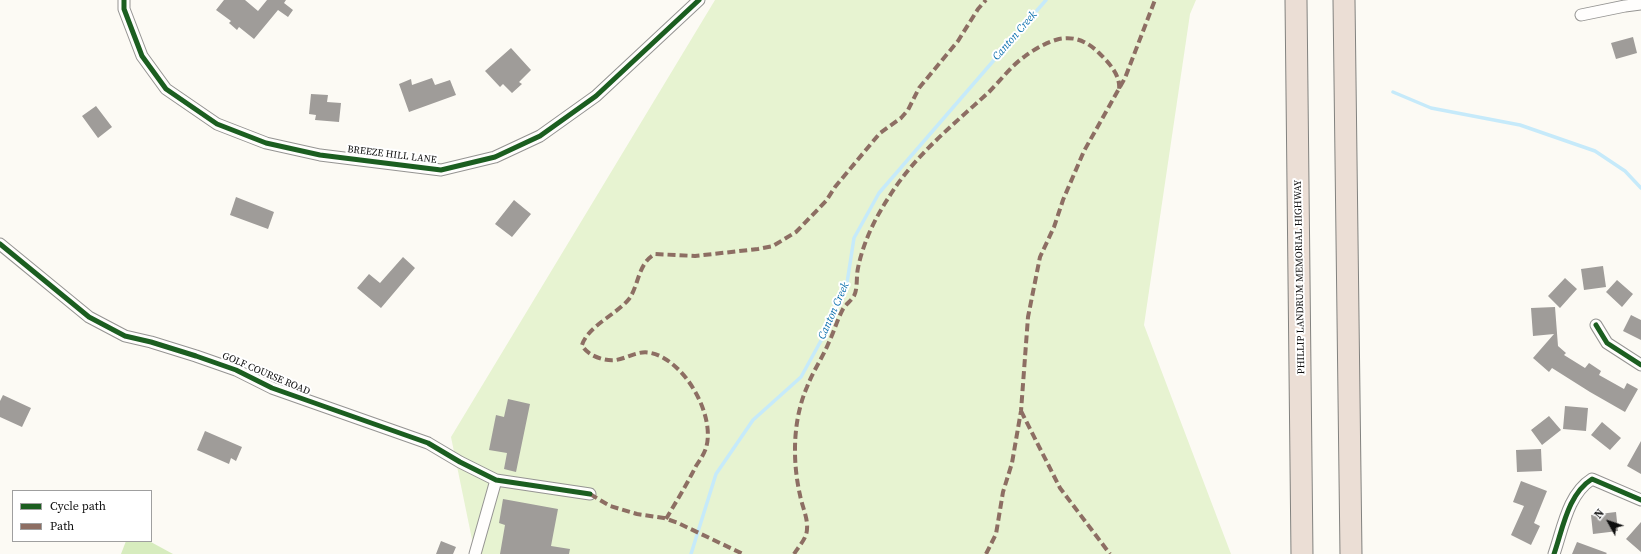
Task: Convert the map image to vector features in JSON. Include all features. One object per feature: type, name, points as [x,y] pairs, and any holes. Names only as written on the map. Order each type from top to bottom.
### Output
[{"type":"highway","points":[[1289,0],[1298,67]]},
{"type":"highway","name":"PHILLIP LANDRUM MEMORIAL HIGHWAY","points":[[1296,0],[1298,67],[1302,554]]},
{"type":"highway","points":[[1344,0],[1350,554]]},
{"type":"street","name":"BREEZE HILL LANE","points":[[124,0],[124,9],[142,56],[166,89],[217,124],[266,143],[320,155],[441,170],[495,157],[540,136],[596,96],[699,0]]},
{"type":"street","points":[[1581,15],[1641,4]]},
{"type":"street","name":"GOLF COURSE ROAD","points":[[0,244],[89,317],[125,336],[181,351],[236,370],[272,388],[428,443],[460,462],[496,480],[590,494]]},
{"type":"street","points":[[1596,325],[1607,343],[1641,365]]},
{"type":"street","points":[[1554,554],[1573,498],[1585,484],[1592,479],[1641,500]]},
{"type":"street","points":[[475,554],[496,480]]},
{"type":"green space","points":[[715,0],[1196,0],[1190,14],[1144,325],[1231,554],[475,554],[451,437]]},
{"type":"green space","points":[[126,542],[151,542],[173,554],[121,554]]},
{"type":"building","points":[[224,0],[245,0],[258,11],[267,0],[286,0],[284,3],[293,10],[288,17],[278,10],[254,39],[239,27],[237,30],[229,23],[231,21],[216,10]]},
{"type":"building","points":[[1633,37],[1637,53],[1616,59],[1611,43]]},
{"type":"building","points":[[511,48],[531,70],[519,82],[522,84],[512,93],[503,84],[500,87],[485,71]]},
{"type":"building","points":[[432,78],[435,85],[450,80],[456,95],[409,112],[399,84],[411,79],[412,85]]},
{"type":"building","points":[[311,94],[328,95],[327,102],[341,103],[339,122],[315,120],[316,115],[309,114]]},
{"type":"building","points":[[96,106],[112,127],[98,138],[82,116]]},
{"type":"building","points":[[236,197],[274,212],[268,229],[230,215]]},
{"type":"building","points":[[514,200],[531,214],[512,237],[495,224]]},
{"type":"building","points":[[403,257],[415,268],[381,308],[357,288],[369,274],[380,283]]},
{"type":"building","points":[[1603,266],[1606,287],[1584,290],[1581,269]]},
{"type":"building","points":[[1565,278],[1577,289],[1560,308],[1548,296]]},
{"type":"building","points":[[1617,280],[1633,294],[1622,307],[1606,292]]},
{"type":"building","points":[[1555,307],[1558,346],[1566,353],[1564,355],[1585,368],[1589,363],[1601,371],[1599,375],[1624,389],[1627,383],[1638,389],[1625,412],[1552,368],[1549,372],[1533,358],[1554,334],[1533,336],[1531,308]]},
{"type":"building","points":[[1631,315],[1641,320],[1641,340],[1623,331]]},
{"type":"building","points":[[3,395],[31,408],[22,427],[0,417],[0,401]]},
{"type":"building","points":[[508,399],[530,404],[516,472],[504,469],[507,453],[489,450],[496,415],[504,417]]},
{"type":"building","points":[[1565,406],[1588,408],[1586,431],[1563,429]]},
{"type":"building","points":[[1549,416],[1561,430],[1542,445],[1531,430]]},
{"type":"building","points":[[1602,422],[1621,438],[1610,450],[1591,435]]},
{"type":"building","points":[[205,431],[242,447],[236,461],[231,458],[229,464],[197,450]]},
{"type":"building","points":[[1641,441],[1641,474],[1627,466]]},
{"type":"building","points":[[1541,449],[1542,471],[1517,472],[1516,450]]},
{"type":"building","points":[[1521,481],[1547,491],[1534,523],[1540,526],[1531,545],[1511,535],[1524,506],[1513,502]]},
{"type":"building","points":[[503,499],[558,509],[551,546],[570,549],[569,554],[500,554],[505,525],[499,523]]},
{"type":"building","points":[[1616,512],[1618,531],[1593,534],[1591,515]]},
{"type":"building","points":[[1641,522],[1641,552],[1626,539]]},
{"type":"building","points":[[441,541],[456,547],[453,554],[436,554]]},
{"type":"building","points":[[1577,542],[1607,553],[1572,554]]},
{"type":"waterway","name":"Canton Creek","points":[[691,554],[716,474],[753,420],[801,377],[823,337],[847,283],[854,238],[879,193],[1046,0]]},
{"type":"waterway","points":[[1393,92],[1431,108],[1520,125],[1595,151],[1625,171],[1641,188]]},
{"type":"marked path","points":[[666,519],[706,448],[708,435],[702,405],[686,377],[675,366],[663,358],[646,352],[637,353],[616,360],[601,359],[584,349],[582,345],[585,338],[596,326],[624,305],[629,299],[645,263],[655,254],[695,256],[758,249],[773,246],[796,232],[826,201],[835,187],[880,133],[901,118],[908,110],[919,88],[958,41],[978,9],[986,0]]},
{"type":"marked path","points":[[986,554],[996,534],[1003,492],[1012,463],[1021,411],[1028,317],[1040,257],[1054,227],[1063,200],[1084,151],[1125,78],[1155,0]]},
{"type":"marked path","points":[[794,554],[807,532],[806,516],[797,482],[795,454],[795,440],[802,399],[809,381],[827,348],[844,307],[854,296],[860,259],[874,222],[899,182],[935,141],[989,92],[1015,64],[1040,46],[1064,38],[1080,40],[1089,44],[1105,59],[1116,73],[1119,90]]},
{"type":"marked path","points":[[1021,411],[1060,488],[1110,554]]},
{"type":"marked path","points":[[590,494],[610,506],[637,514],[664,518],[678,523],[743,554]]},
{"type":"cycle path","points":[[124,0],[124,9],[142,56],[166,89],[217,124],[266,143],[320,155],[441,170],[495,157],[540,136],[596,96],[699,0]]},
{"type":"cycle path","points":[[0,244],[89,317],[125,336],[151,342],[236,370],[272,388],[428,443],[460,462],[496,480],[590,494]]},
{"type":"cycle path","points":[[1596,325],[1607,343],[1641,365]]},
{"type":"cycle path","points":[[1554,554],[1567,512],[1572,502],[1577,493],[1592,479],[1641,500]]}]
